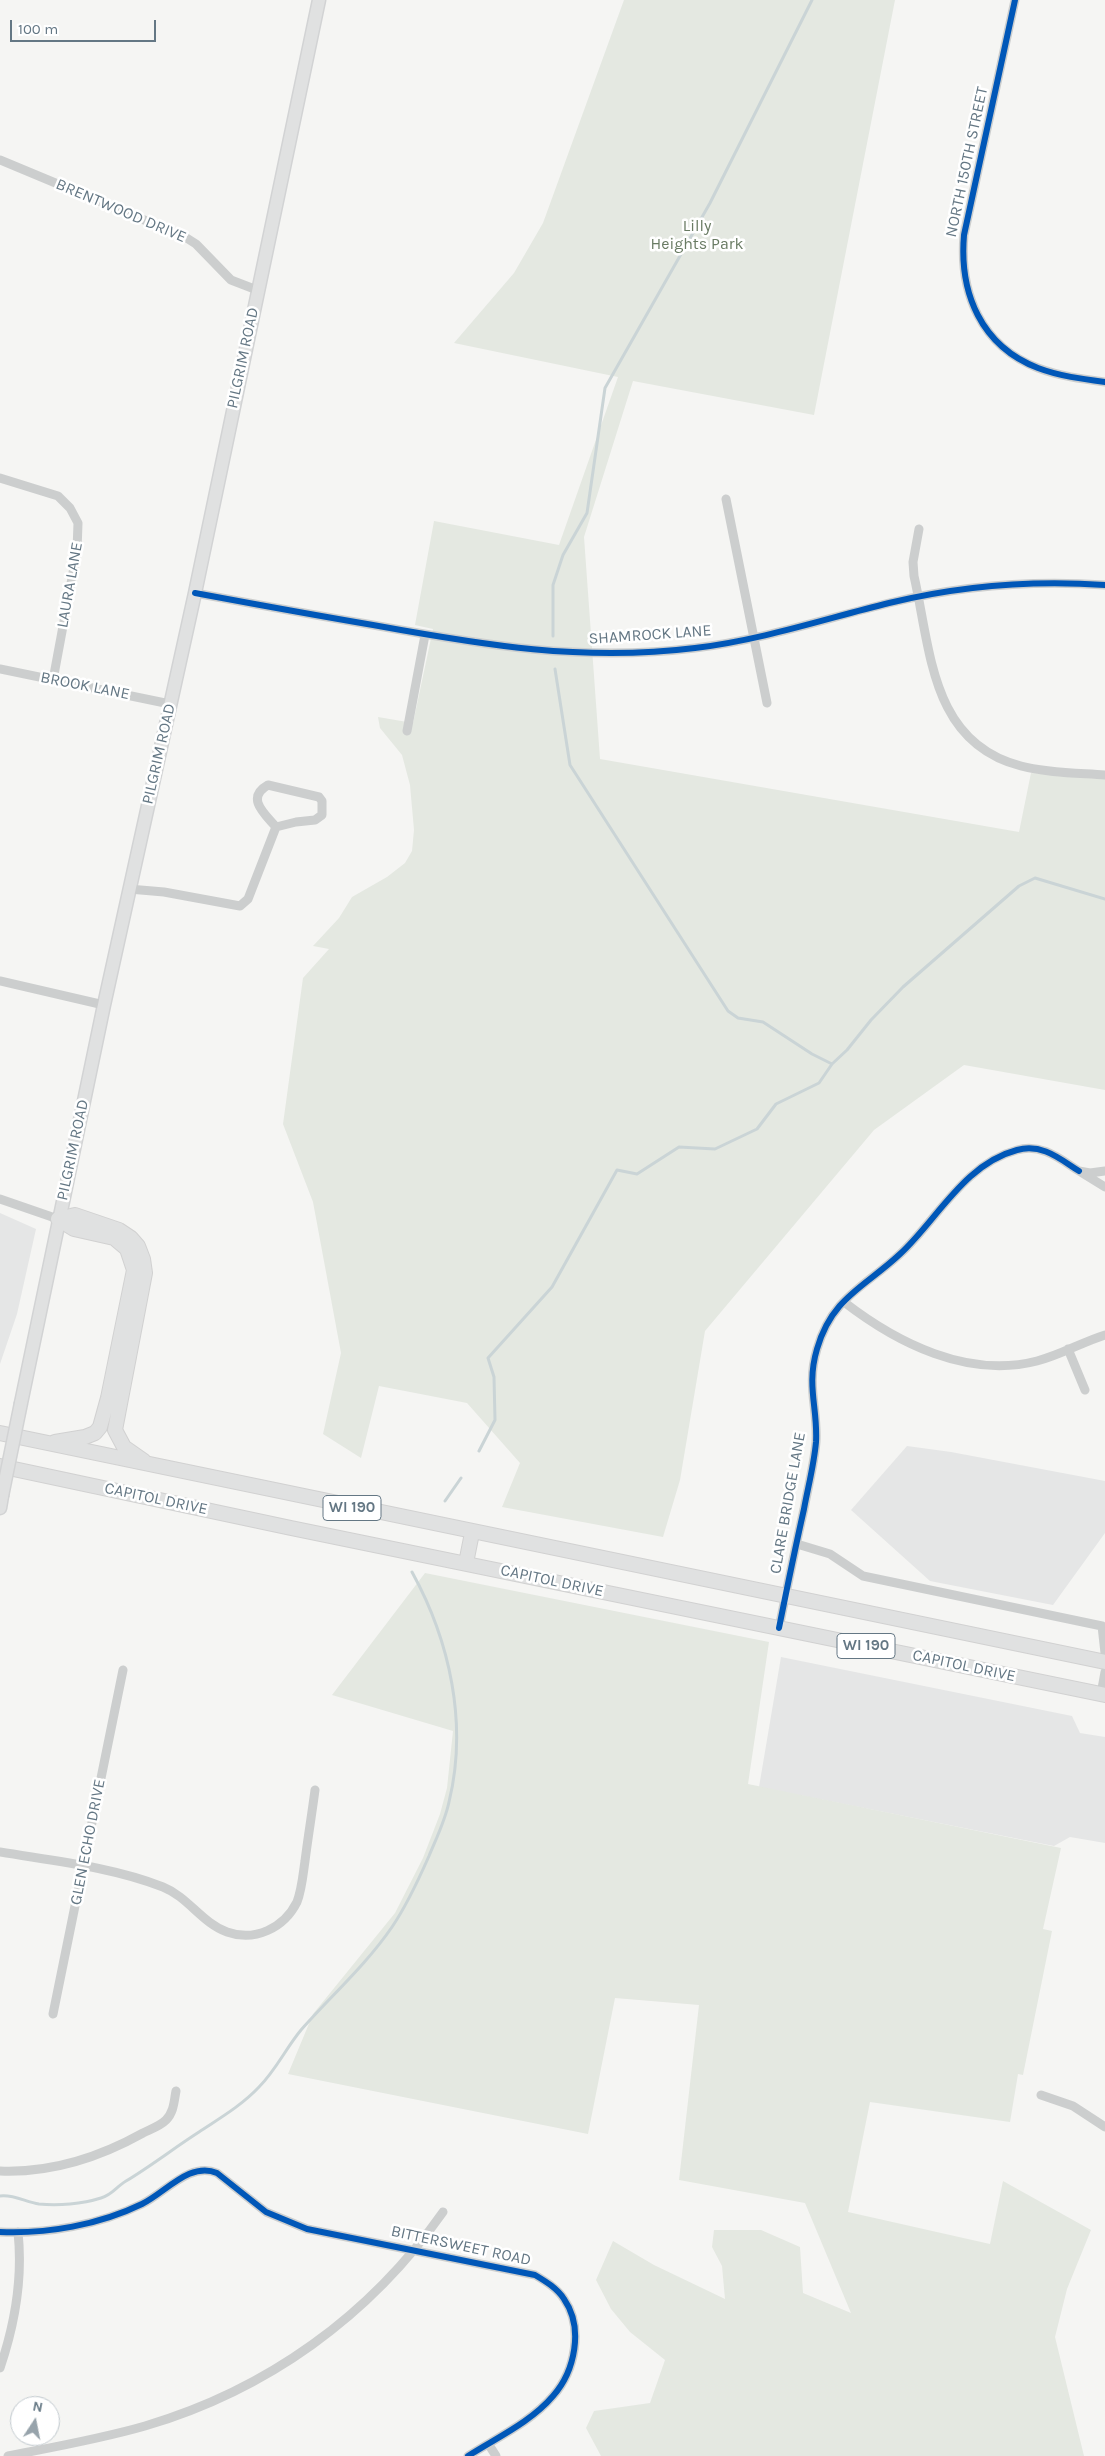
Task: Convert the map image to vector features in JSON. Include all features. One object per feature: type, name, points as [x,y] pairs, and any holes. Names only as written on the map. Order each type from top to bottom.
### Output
[{"type":"main road","name":"PILGRIM ROAD","points":[[1,1502],[58,1219],[195,593],[319,0]]},
{"type":"main road","points":[[58,1219],[75,1215],[119,1230],[131,1238],[138,1246],[143,1259],[145,1273],[115,1430],[124,1447],[151,1466]]},
{"type":"main road","points":[[44,1443],[85,1438],[95,1433],[100,1427],[108,1398],[134,1270],[127,1249],[114,1238],[74,1229],[58,1219]]},
{"type":"main road","name":"CAPITOL DRIVE","points":[[0,1433],[472,1533],[1105,1662]]},
{"type":"main road","name":"CAPITOL DRIVE","points":[[0,1466],[1103,1694]]},
{"type":"main road","points":[[466,1563],[472,1533]]},
{"type":"street","name":"NORTH 150TH STREET","points":[[1015,0],[964,235],[963,262],[966,286],[970,300],[985,327],[1002,346],[1027,363],[1072,378],[1105,382]]},
{"type":"street","name":"BRENTWOOD DRIVE","points":[[0,160],[185,237],[196,244],[231,280],[257,290]]},
{"type":"street","name":"LAURA LANE","points":[[0,478],[58,496],[70,508],[78,523],[78,551],[53,680]]},
{"type":"street","points":[[726,499],[767,703]]},
{"type":"street","points":[[919,529],[913,562],[919,596],[938,689],[954,721],[966,735],[994,755],[1020,766],[1105,776]]},
{"type":"street","name":"SHAMROCK LANE","points":[[195,593],[505,648],[573,653],[649,652],[694,648],[753,639],[919,596],[1026,583],[1105,585]]},
{"type":"street","points":[[407,731],[425,635]]},
{"type":"street","name":"BROOK LANE","points":[[0,669],[170,704]]},
{"type":"street","points":[[268,785],[319,797],[322,801],[322,815],[315,820],[276,827],[258,805],[257,796],[261,789],[268,785]]},
{"type":"street","points":[[129,889],[164,892],[240,906],[248,899],[276,827]]},
{"type":"street","points":[[0,981],[104,1006]]},
{"type":"street","name":"CLARE BRIDGE LANE","points":[[779,1628],[816,1444],[812,1373],[822,1335],[829,1321],[854,1290],[900,1254],[957,1190],[988,1165],[1006,1154],[1018,1150],[1040,1149],[1051,1152],[1105,1187]]},
{"type":"street","points":[[1079,1170],[1090,1173],[1105,1171]]},
{"type":"street","points":[[0,1199],[58,1219]]},
{"type":"street","points":[[844,1302],[861,1314],[926,1350],[958,1361],[981,1366],[1008,1366],[1038,1361],[1105,1335]]},
{"type":"street","points":[[1068,1349],[1084,1390]]},
{"type":"street","points":[[797,1544],[830,1554],[863,1576],[1102,1626],[1105,1653]]},
{"type":"street","name":"GLEN ECHO DRIVE","points":[[53,2014],[123,1670]]},
{"type":"street","points":[[1103,1694],[1105,1672]]},
{"type":"street","points":[[0,1852],[82,1866],[164,1887],[185,1898],[214,1925],[236,1934],[262,1933],[282,1922],[292,1910],[301,1889],[315,1790]]},
{"type":"street","points":[[0,2171],[35,2170],[64,2164],[96,2155],[131,2140],[166,2120],[172,2112],[176,2091]]},
{"type":"street","points":[[1041,2095],[1073,2106],[1105,2127]]},
{"type":"street","name":"BITTERSWEET ROAD","points":[[18,2232],[60,2228],[116,2214],[144,2204],[193,2172],[207,2169],[217,2172],[266,2212],[292,2224],[340,2236],[535,2274],[550,2284],[564,2299],[572,2318],[575,2349],[570,2366],[558,2388],[539,2409],[489,2445],[468,2456]]},
{"type":"street","points":[[8,2456],[144,2426],[231,2394],[289,2362],[340,2326],[399,2268],[444,2212]]},
{"type":"street","points":[[0,2232],[18,2232],[20,2270],[16,2303],[0,2368]]},
{"type":"street","points":[[489,2445],[496,2456]]},
{"type":"shaded area","points":[[0,1213],[36,1229],[17,1314],[0,1364]]},
{"type":"shaded area","points":[[907,1446],[951,1452],[1105,1481],[1105,1533],[1053,1605],[930,1581],[851,1510]]},
{"type":"shaded area","points":[[781,1657],[1072,1716],[1080,1733],[1105,1737],[1105,1843],[1070,1837],[1054,1846],[759,1787]]},
{"type":"green space","name":"Lilly Heights Park","points":[[624,0],[895,0],[814,415],[633,381],[584,537],[600,759],[1019,832],[1031,773],[1105,779],[1105,1090],[964,1065],[874,1130],[705,1331],[680,1480],[663,1537],[502,1507],[520,1463],[467,1403],[379,1386],[361,1458],[323,1434],[341,1353],[313,1202],[283,1124],[303,978],[329,949],[313,946],[339,918],[352,897],[387,877],[405,863],[412,851],[414,830],[410,785],[402,755],[380,728],[378,717],[413,723],[433,629],[415,625],[434,521],[559,545],[618,377],[454,343],[514,273],[543,223]]},
{"type":"green space","points":[[425,1573],[769,1642],[748,1784],[1061,1848],[1043,1929],[1052,1931],[1023,2075],[1018,2074],[1010,2122],[870,2102],[848,2212],[990,2244],[1003,2181],[1091,2230],[1067,2289],[1055,2337],[1084,2456],[601,2456],[586,2428],[594,2411],[650,2403],[665,2360],[630,2332],[611,2309],[596,2280],[613,2241],[654,2265],[725,2299],[722,2266],[712,2247],[714,2230],[761,2230],[800,2247],[803,2293],[851,2313],[805,2203],[679,2180],[699,2005],[615,1998],[588,2134],[288,2074],[313,2014],[395,1913],[423,1858],[440,1814],[447,1788],[453,1731],[332,1695]]},
{"type":"waterway","points":[[553,636],[553,585],[563,555],[587,513],[605,388],[710,203],[812,0]]},
{"type":"waterway","points":[[555,669],[570,765],[728,1011],[738,1018],[763,1022],[812,1054],[832,1064]]},
{"type":"waterway","points":[[479,1451],[495,1420],[494,1377],[488,1358],[552,1287],[617,1170],[637,1174],[679,1147],[715,1149],[757,1129],[776,1104],[819,1083],[832,1064],[847,1050],[871,1020],[903,987],[1019,886],[1035,878],[1105,899]]},
{"type":"waterway","points":[[445,1501],[461,1478]]},
{"type":"waterway","points":[[0,2196],[10,2196],[39,2204],[54,2205],[94,2200],[111,2193],[252,2094],[276,2066],[301,2030],[360,1967],[392,1927],[416,1884],[443,1823],[449,1802],[457,1743],[456,1713],[445,1655],[425,1598],[412,1572]]},
{"type":"cycle path","points":[[1015,0],[964,235],[965,277],[970,297],[978,315],[988,332],[1002,346],[1018,358],[1046,371],[1105,382]]},
{"type":"cycle path","points":[[195,593],[494,645],[573,652],[613,653],[695,648],[744,640],[889,603],[942,592],[1023,584],[1105,585]]},
{"type":"cycle path","points":[[779,1628],[815,1451],[816,1430],[812,1386],[814,1362],[823,1331],[831,1317],[851,1294],[900,1254],[966,1180],[998,1157],[1026,1148],[1043,1150],[1058,1157],[1079,1171]]},
{"type":"cycle path","points":[[0,2232],[54,2230],[108,2218],[142,2204],[187,2175],[207,2170],[217,2173],[266,2212],[307,2229],[535,2275],[558,2291],[570,2310],[575,2336],[574,2349],[567,2374],[553,2396],[534,2414],[468,2456]]}]
